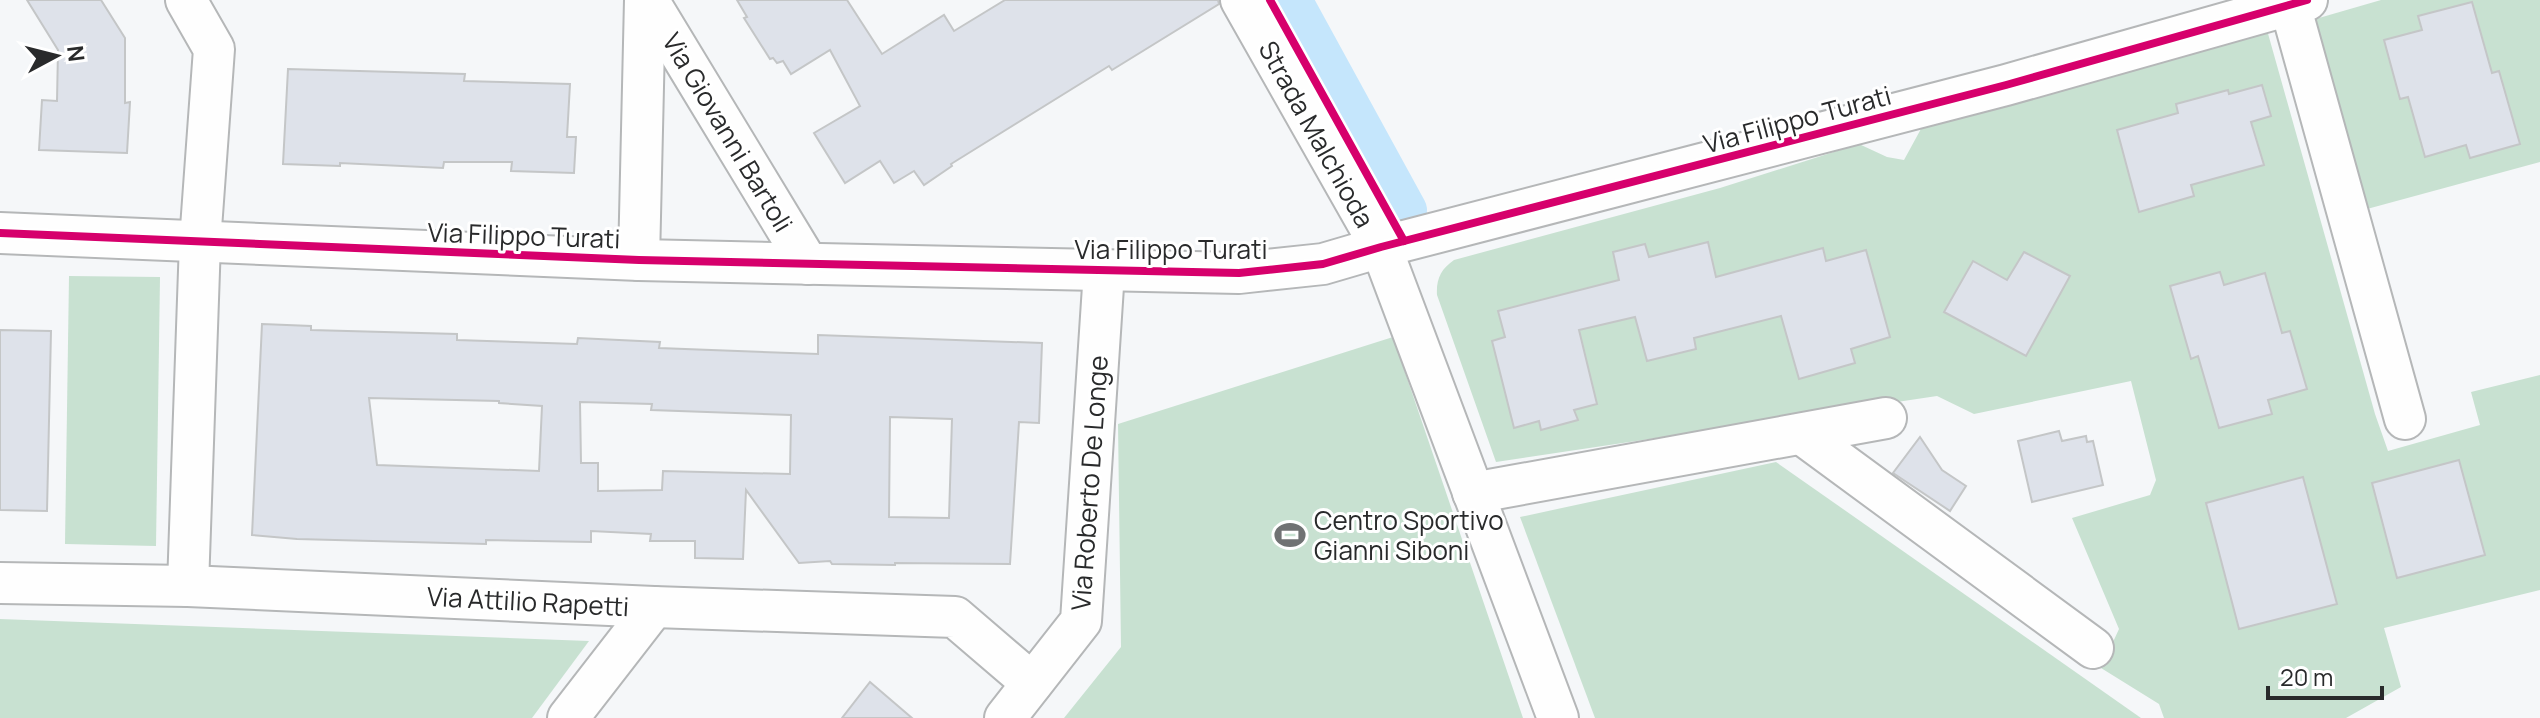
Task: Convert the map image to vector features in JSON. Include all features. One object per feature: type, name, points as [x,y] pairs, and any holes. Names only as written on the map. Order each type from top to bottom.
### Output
[{"type":"street","points":[[186,0],[214,49],[200,242],[188,586]]},
{"type":"street","name":"Via Giovanni Bartoli","points":[[639,260],[646,0]]},
{"type":"street","name":"Via Giovanni Bartoli","points":[[646,0],[808,264]]},
{"type":"street","name":"Strada Malchioda","points":[[1241,0],[1381,247],[1558,718]]},
{"type":"street","name":"Via Filippo Turati","points":[[0,233],[639,260],[1239,273],[1323,264],[2006,85],[2299,2],[2405,419]]},
{"type":"street","name":"Via Roberto De Longe","points":[[1005,718],[1081,621],[1104,271]]},
{"type":"street","points":[[1473,493],[1886,418]]},
{"type":"street","points":[[1803,435],[2093,648]]},
{"type":"street","name":"Via Attilio Rapetti","points":[[0,583],[188,586],[955,617],[1032,683]]},
{"type":"street","points":[[568,718],[654,607]]},
{"type":"green space","points":[[2381,0],[2540,0],[2540,162],[2367,209],[2312,20]]},
{"type":"green space","points":[[2267,30],[2388,451],[2480,425],[2471,392],[2540,375],[2540,590],[2384,628],[2401,687],[2346,718],[2164,718],[2159,704],[2101,668],[2119,629],[2072,518],[2150,495],[2156,480],[2131,381],[1974,414],[1937,396],[1496,462],[1437,295],[1440,275],[1454,260],[1720,188],[1859,144],[1887,157],[1904,160],[1922,127]]},
{"type":"green space","points":[[69,276],[160,277],[156,546],[65,544]]},
{"type":"green space","name":"Centro Sportivo Gianni Siboni","points":[[1393,337],[1523,718],[1064,718],[1121,647],[1118,424]]},
{"type":"green space","points":[[1776,462],[2141,718],[1595,718],[1520,517]]},
{"type":"green space","points":[[0,619],[589,641],[532,718],[0,718]]},
{"type":"building","points":[[27,0],[101,0],[125,38],[125,103],[130,102],[127,153],[39,150],[42,100],[57,101],[58,50]]},
{"type":"building","points":[[737,0],[847,0],[882,54],[944,15],[954,31],[1005,0],[1218,0],[1219,4],[1112,70],[1109,66],[951,164],[924,185],[914,171],[894,183],[880,161],[845,183],[814,133],[860,106],[830,50],[791,74],[783,61],[777,63],[770,59],[744,18],[747,17]]},
{"type":"building","points":[[2472,2],[2492,73],[2499,71],[2520,144],[2470,158],[2466,145],[2425,157],[2408,97],[2400,99],[2384,40],[2422,30],[2418,16]]},
{"type":"building","points":[[288,69],[465,74],[464,81],[570,84],[567,137],[576,137],[574,173],[511,171],[512,162],[444,162],[443,168],[340,163],[340,166],[283,164]]},
{"type":"building","points":[[2262,85],[2271,116],[2251,122],[2264,165],[2191,185],[2194,196],[2139,212],[2117,130],[2178,113],[2176,104],[2228,90],[2229,94]]},
{"type":"building","points":[[1708,242],[1716,277],[1823,248],[1826,261],[1866,250],[1890,337],[1851,349],[1855,363],[1799,379],[1781,316],[1694,338],[1696,349],[1647,361],[1635,317],[1579,330],[1597,404],[1574,410],[1578,420],[1541,430],[1539,421],[1514,428],[1492,341],[1505,337],[1498,311],[1619,280],[1613,252],[1645,244],[1649,257]]},
{"type":"building","points":[[2024,252],[2070,276],[2026,356],[1944,312],[1973,261],[2007,280]]},
{"type":"building","points":[[2220,272],[2224,285],[2265,273],[2282,333],[2290,331],[2307,389],[2268,400],[2272,414],[2219,428],[2198,356],[2191,359],[2170,286]]},
{"type":"building","points":[[262,324],[311,326],[311,330],[457,334],[457,340],[577,344],[578,338],[660,342],[659,348],[818,354],[818,335],[1042,343],[1039,423],[1019,422],[1010,564],[799,563],[746,490],[743,559],[695,558],[695,541],[650,541],[651,534],[591,531],[591,542],[486,540],[486,544],[252,535]],"holes":[[[369,398],[499,401],[542,406],[539,471],[377,465]],[[580,402],[652,404],[651,410],[791,415],[790,474],[663,471],[662,490],[598,491],[598,463],[581,463]],[[890,417],[952,419],[949,518],[889,517]]]},
{"type":"building","points":[[0,330],[51,331],[47,511],[0,510]]},
{"type":"building","points":[[2059,431],[2062,441],[2086,436],[2087,442],[2093,441],[2103,485],[2032,502],[2018,441]]},
{"type":"building","points":[[1920,437],[1942,470],[1966,486],[1950,511],[1893,473]]},
{"type":"building","points":[[2459,460],[2485,555],[2397,578],[2372,483]]},
{"type":"building","points":[[2303,477],[2337,604],[2239,629],[2206,503]]},
{"type":"building","points":[[870,682],[912,718],[842,718]]},
{"type":"waterway","points":[[1292,0],[1407,210]]},
{"type":"cycle path","points":[[1270,0],[1404,241]]},
{"type":"cycle path","points":[[0,233],[639,260],[1239,273],[1323,264],[2006,85],[2307,0]]},
{"type":"place","name":"Centro Sportivo Gianni Siboni","points":[[1290,535]]}]
